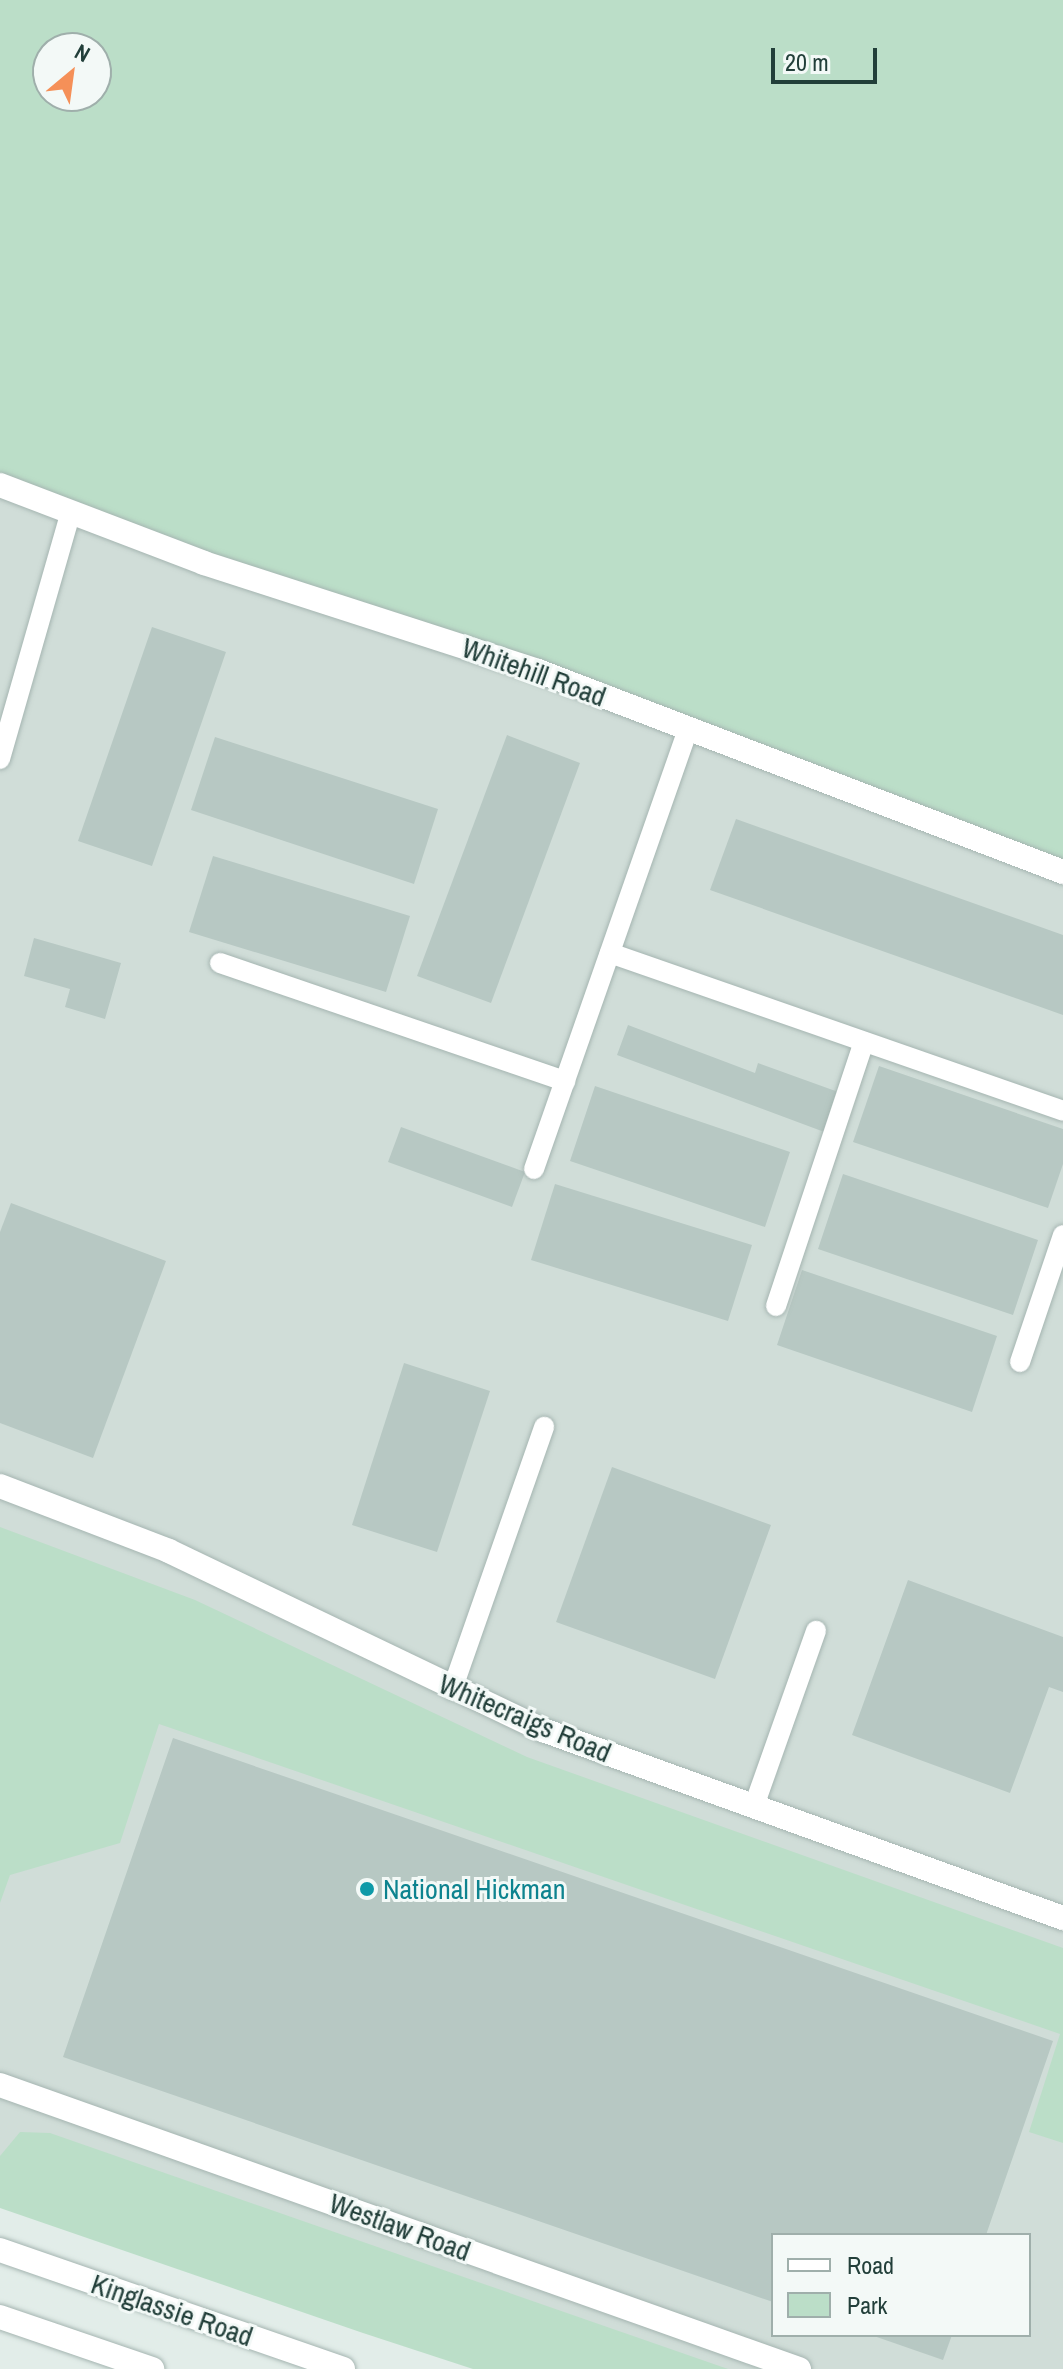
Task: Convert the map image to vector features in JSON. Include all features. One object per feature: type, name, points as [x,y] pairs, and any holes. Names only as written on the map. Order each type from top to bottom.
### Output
[{"type":"street","name":"Whitehill Road","points":[[0,485],[688,730],[1063,872]]},
{"type":"street","name":"Whitecraigs Road","points":[[0,1486],[169,1551],[452,1690],[754,1806],[1063,1918]]},
{"type":"street","name":"Westlaw Road","points":[[0,2085],[799,2369]]},
{"type":"street","name":"Kinglassie Road","points":[[0,2250],[343,2369]]},
{"type":"street","points":[[0,2317],[152,2369]]},
{"type":"lane","points":[[0,759],[71,512]]},
{"type":"lane","points":[[534,1169],[688,730]]},
{"type":"lane","points":[[610,953],[1063,1111]]},
{"type":"lane","points":[[220,963],[565,1081]]},
{"type":"lane","points":[[776,1306],[864,1042]]},
{"type":"lane","points":[[1020,1362],[1063,1235]]},
{"type":"lane","points":[[452,1690],[544,1427]]},
{"type":"lane","points":[[754,1806],[816,1631]]},
{"type":"shaded area","points":[[0,485],[1063,862],[1063,2369],[517,2369],[0,2197]]},
{"type":"green space","points":[[0,0],[1063,0],[1063,872],[0,485]]},
{"type":"green space","points":[[0,1527],[195,1600],[527,1757],[1063,1948],[1063,2143],[1029,2132],[1060,2034],[159,1724],[120,1843],[10,1875],[0,1903]]},
{"type":"green space","points":[[20,2132],[50,2133],[728,2369],[473,2369],[363,2333],[0,2208],[0,2156]]},
{"type":"building","points":[[152,627],[226,652],[152,866],[78,841]]},
{"type":"building","points":[[507,735],[580,763],[491,1003],[417,976]]},
{"type":"building","points":[[215,737],[438,809],[414,884],[191,810]]},
{"type":"building","points":[[736,819],[1063,935],[1063,1015],[710,890]]},
{"type":"building","points":[[213,856],[410,916],[386,992],[189,932]]},
{"type":"building","points":[[34,938],[121,963],[105,1019],[65,1007],[70,989],[24,976]]},
{"type":"building","points":[[628,1025],[755,1073],[758,1063],[841,1093],[827,1133],[617,1055]]},
{"type":"building","points":[[879,1066],[1063,1129],[1063,1164],[1048,1208],[853,1142]]},
{"type":"building","points":[[595,1086],[790,1152],[765,1227],[570,1161]]},
{"type":"building","points":[[401,1127],[525,1172],[512,1207],[388,1162]]},
{"type":"building","points":[[843,1174],[1038,1240],[1013,1315],[818,1249]]},
{"type":"building","points":[[555,1184],[752,1245],[728,1321],[531,1260]]},
{"type":"building","points":[[11,1203],[166,1261],[93,1458],[0,1423],[0,1232]]},
{"type":"building","points":[[802,1270],[997,1336],[972,1412],[777,1345]]},
{"type":"building","points":[[404,1363],[490,1391],[437,1552],[352,1525]]},
{"type":"building","points":[[612,1467],[771,1525],[715,1679],[556,1622]]},
{"type":"building","points":[[908,1580],[1063,1637],[1063,1692],[1049,1687],[1010,1793],[852,1735]]},
{"type":"building","name":"National Hickman","points":[[173,1738],[1053,2041],[987,2233],[771,2233],[771,2301],[63,2057]]},
{"type":"building","points":[[877,2337],[951,2337],[943,2360]]},
{"type":"place","name":"National Hickman","points":[[367,1889]]}]
